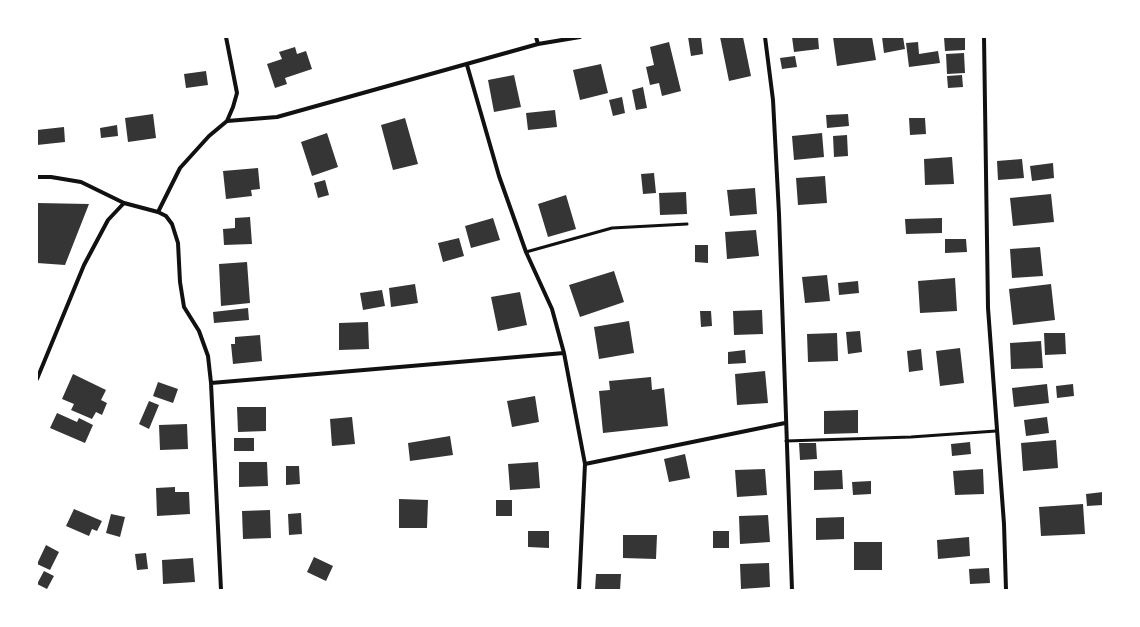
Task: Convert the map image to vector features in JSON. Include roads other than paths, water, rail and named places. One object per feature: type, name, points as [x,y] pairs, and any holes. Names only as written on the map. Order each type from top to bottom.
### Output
[{"type":"street","points":[[158,212],[180,168],[209,136],[227,121],[237,93],[226,37]]},
{"type":"street","points":[[536,37],[538,44]]},
{"type":"street","points":[[227,121],[277,117],[538,44],[580,37]]},
{"type":"street","points":[[764,37],[773,100],[777,169],[792,590]]},
{"type":"street","points":[[984,37],[988,308],[1004,524],[1006,590]]},
{"type":"street","points":[[467,65],[499,176],[526,252],[552,309],[564,353],[585,464],[579,590]]},
{"type":"street","points":[[37,177],[51,177],[81,182],[124,203],[158,212],[166,216],[172,224],[178,243],[180,282],[184,307],[199,331],[208,356],[211,384],[221,590]]},
{"type":"street","points":[[37,379],[84,265],[108,220],[124,203]]},
{"type":"street","points":[[211,384],[564,353]]},
{"type":"street","points":[[585,464],[785,423]]},
{"type":"lane","points":[[526,252],[612,228],[687,224]]},
{"type":"lane","points":[[786,441],[910,437],[996,431]]}]
